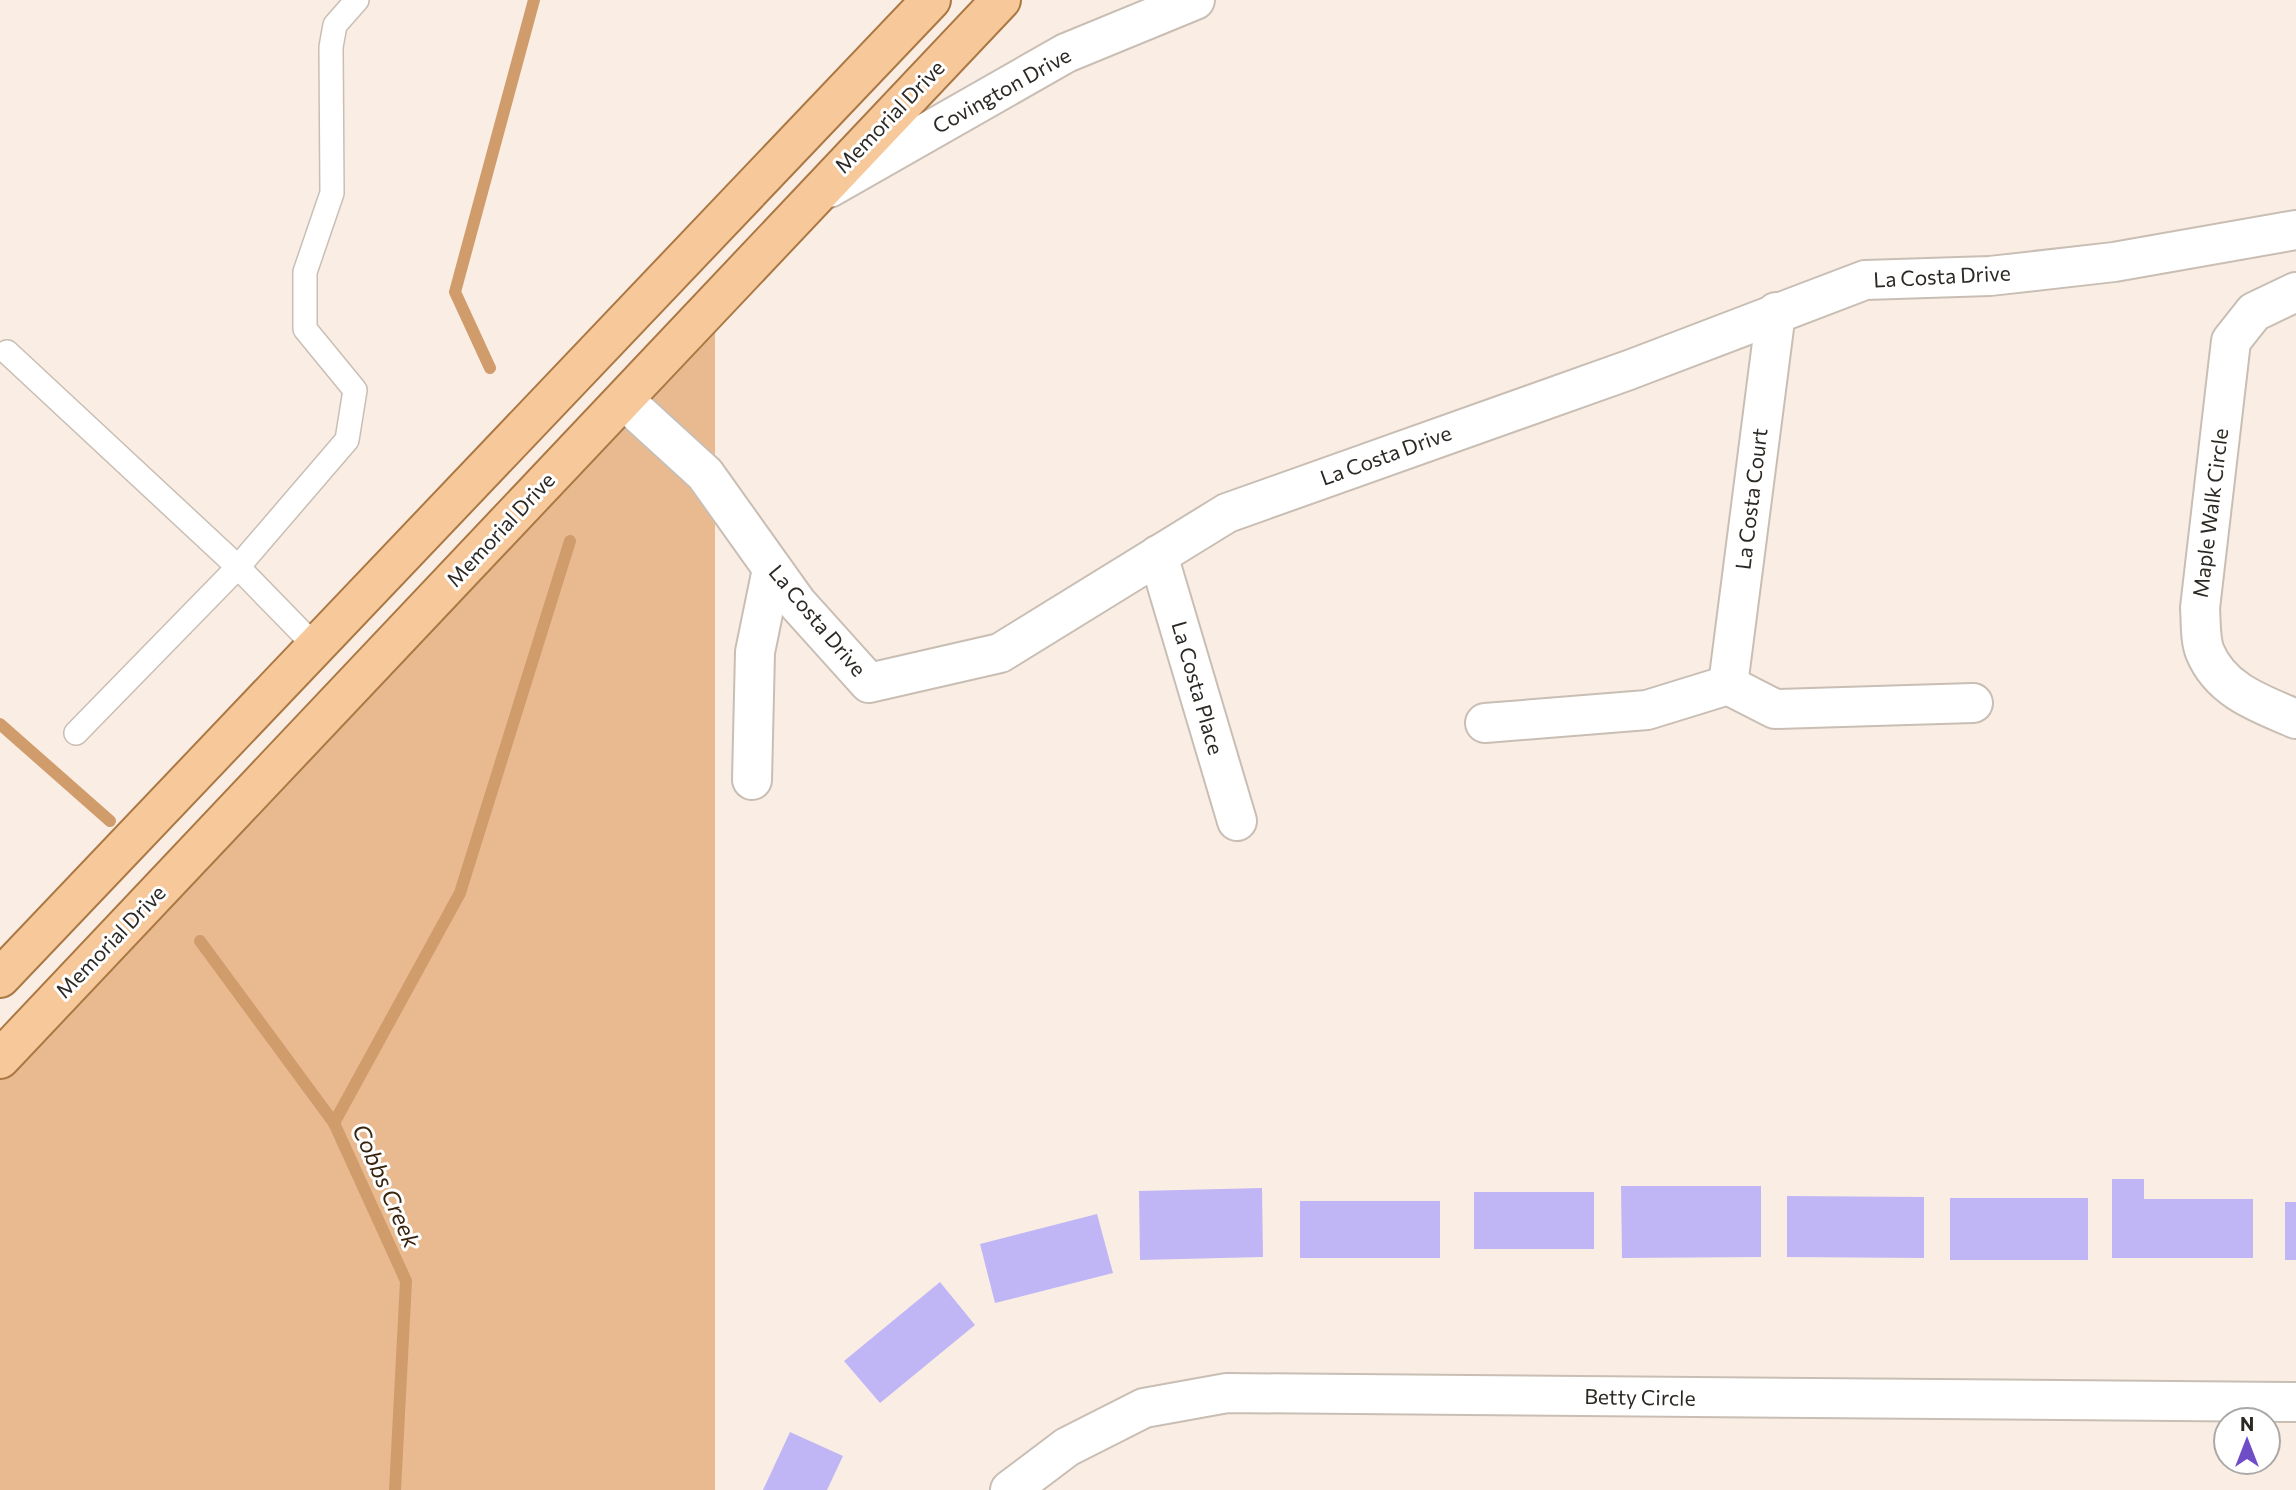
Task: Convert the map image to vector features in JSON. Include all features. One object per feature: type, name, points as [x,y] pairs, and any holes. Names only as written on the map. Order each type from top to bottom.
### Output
[{"type":"main road","points":[[0,978],[930,0]]},
{"type":"main road","name":"Memorial Drive","points":[[0,1059],[1001,0]]},
{"type":"street","name":"Covington Drive","points":[[815,196],[1066,53],[1195,0]]},
{"type":"street","name":"La Costa Drive","points":[[624,400],[705,474],[797,603],[869,683],[1000,653],[1227,513],[1629,370],[1865,280],[1990,276],[2100,263],[2296,230]]},
{"type":"street","name":"Maple Walk Circle","points":[[2296,292],[2254,312],[2231,341],[2200,608],[2204,651],[2216,672],[2241,695],[2296,719]]},
{"type":"street","name":"La Costa Court","points":[[1728,685],[1776,312]]},
{"type":"street","name":"La Costa Place","points":[[1158,555],[1237,821]]},
{"type":"street","points":[[752,780],[754,652],[772,569]]},
{"type":"street","points":[[1485,723],[1647,710],[1728,685],[1775,709],[1973,703]]},
{"type":"street","name":"Betty Circle","points":[[1010,1490],[1067,1447],[1144,1408],[1227,1393],[2296,1402]]},
{"type":"lane","points":[[76,733],[238,567],[347,440],[355,390],[305,330],[305,272],[332,193],[335,25],[357,0]]},
{"type":"lane","points":[[7,352],[238,567],[315,646]]},
{"type":"shaded area","points":[[715,275],[715,1490],[0,1490],[0,1033]]},
{"type":"building","points":[[2112,1179],[2144,1179],[2144,1199],[2253,1199],[2253,1258],[2112,1258]]},
{"type":"building","points":[[1621,1186],[1761,1186],[1761,1257],[1622,1258]]},
{"type":"building","points":[[1262,1188],[1263,1257],[1140,1260],[1139,1191]]},
{"type":"building","points":[[1474,1192],[1594,1192],[1594,1249],[1474,1249]]},
{"type":"building","points":[[1787,1196],[1924,1197],[1924,1258],[1787,1257]]},
{"type":"building","points":[[1950,1198],[2088,1198],[2088,1260],[1950,1260]]},
{"type":"building","points":[[1300,1201],[1440,1201],[1440,1258],[1300,1258]]},
{"type":"building","points":[[2285,1202],[2296,1202],[2296,1260],[2285,1260]]},
{"type":"building","points":[[1097,1214],[1113,1273],[995,1303],[980,1244]]},
{"type":"building","points":[[940,1282],[975,1325],[880,1403],[844,1361]]},
{"type":"building","points":[[790,1432],[843,1456],[827,1490],[763,1490]]},
{"type":"waterway","points":[[490,368],[455,292],[534,0]]},
{"type":"waterway","points":[[334,1123],[460,893],[570,541]]},
{"type":"waterway","name":"Cobbs Creek","points":[[0,724],[110,821]]},
{"type":"waterway","name":"Cobbs Creek","points":[[200,941],[334,1123],[406,1281],[395,1490]]}]
